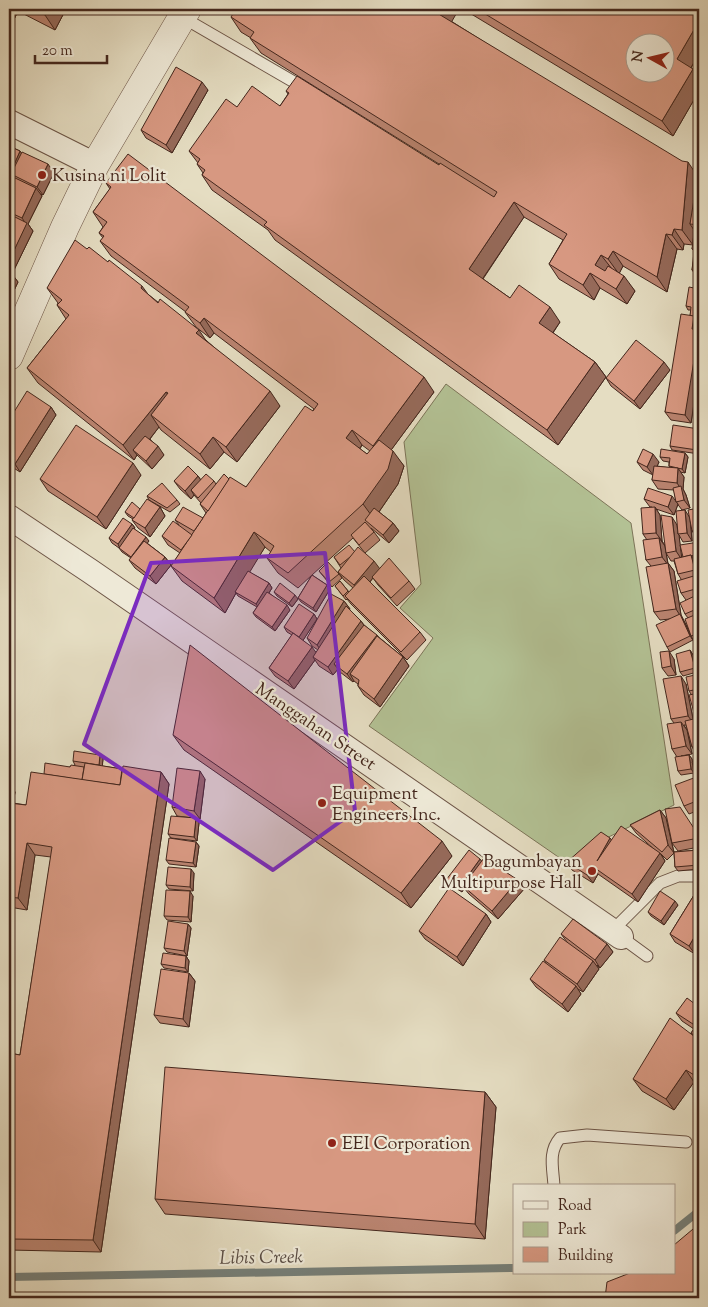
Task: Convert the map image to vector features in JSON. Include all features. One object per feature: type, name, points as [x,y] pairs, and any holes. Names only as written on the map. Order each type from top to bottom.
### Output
[{"type":"street","points":[[9,356],[94,165],[184,13]]},
{"type":"street","points":[[9,122],[94,165]]},
{"type":"street","name":"Manggahan Street","points":[[9,517],[617,934]]},
{"type":"lane","points":[[184,13],[315,95]]},
{"type":"lane","points":[[647,956],[617,934],[660,883],[678,876],[699,876]]},
{"type":"lane","points":[[554,1184],[553,1146],[560,1138],[587,1135],[686,1142]]},
{"type":"highlighted area","points":[[325,553],[355,811],[273,870],[84,744],[151,563]]},
{"type":"green space","points":[[446,384],[631,523],[674,805],[582,850],[567,863],[369,726],[433,638],[400,608],[421,584],[404,442]]},
{"type":"building","points":[[32,9],[48,9],[45,15]]},
{"type":"building","points":[[236,9],[440,9],[437,13],[682,161],[688,162],[682,230],[674,229],[672,235],[666,234],[657,277],[613,251],[608,259],[601,255],[595,265],[605,271],[608,266],[624,276],[616,289],[590,273],[583,285],[549,264],[567,234],[514,202],[469,269],[510,298],[519,285],[550,307],[539,323],[595,362],[547,430],[264,225],[267,222],[202,175],[205,170],[197,164],[200,159],[189,151],[226,99],[237,107],[252,86],[280,106],[289,93],[286,91],[297,76],[439,165],[440,163],[494,197],[497,192],[250,38],[254,32],[231,17]]},
{"type":"building","points":[[477,9],[699,9],[699,21],[677,59],[693,69],[662,121]]},
{"type":"building","points":[[176,67],[202,82],[166,145],[141,130]]},
{"type":"building","points":[[9,146],[20,151],[9,176]]},
{"type":"building","points":[[22,152],[48,164],[37,187],[11,174]]},
{"type":"building","points":[[128,154],[424,377],[373,446],[352,430],[346,438],[367,454],[379,440],[393,451],[388,469],[363,504],[288,573],[267,558],[274,546],[254,532],[214,598],[171,566],[230,477],[246,487],[305,406],[313,411],[318,404],[204,318],[200,323],[185,312],[189,307],[100,241],[104,236],[99,233],[107,222],[93,212],[111,187],[106,183]]},
{"type":"building","points":[[13,177],[36,188],[22,218],[9,212],[9,185]]},
{"type":"building","points":[[697,179],[699,180],[699,194],[695,193],[694,195]]},
{"type":"building","points":[[695,193],[699,194],[699,225],[690,224]]},
{"type":"building","points":[[9,214],[27,223],[9,261]]},
{"type":"building","points":[[694,233],[699,234],[699,250],[692,249]]},
{"type":"building","points":[[75,240],[87,249],[89,247],[108,262],[109,260],[142,286],[141,288],[158,303],[160,299],[199,330],[196,333],[270,391],[226,447],[213,437],[200,454],[151,415],[168,393],[166,392],[123,445],[27,368],[69,315],[57,305],[62,300],[47,288]]},
{"type":"building","points":[[694,252],[699,253],[699,270],[692,270]]},
{"type":"building","points":[[689,287],[699,289],[697,308],[699,308],[699,318],[690,316],[691,307],[686,306]]},
{"type":"building","points":[[681,314],[694,316],[692,329],[699,330],[685,415],[665,412]]},
{"type":"building","points":[[636,340],[664,362],[634,401],[606,378]]},
{"type":"building","points":[[27,391],[51,407],[15,464],[9,460],[9,420]]},
{"type":"building","points":[[76,425],[133,463],[97,517],[40,479]]},
{"type":"building","points":[[673,425],[699,429],[697,450],[670,446]]},
{"type":"building","points":[[145,436],[158,446],[146,461],[133,450]]},
{"type":"building","points":[[643,449],[653,454],[647,467],[637,462]]},
{"type":"building","points":[[661,449],[685,453],[682,469],[669,466],[670,458],[660,457]]},
{"type":"building","points":[[188,466],[198,476],[185,491],[174,481]]},
{"type":"building","points":[[654,466],[678,468],[677,483],[652,480]]},
{"type":"building","points":[[206,474],[214,481],[198,498],[191,490]]},
{"type":"building","points":[[224,474],[229,479],[208,511],[200,504]]},
{"type":"building","points":[[162,483],[177,500],[167,508],[147,496]]},
{"type":"building","points":[[681,486],[684,500],[676,502],[673,488]]},
{"type":"building","points":[[648,488],[672,496],[668,507],[644,499]]},
{"type":"building","points":[[147,499],[160,507],[145,528],[132,520]]},
{"type":"building","points":[[132,502],[140,509],[134,518],[125,512]]},
{"type":"building","points":[[183,507],[203,518],[194,531],[175,520]]},
{"type":"building","points":[[655,507],[656,533],[643,534],[641,508]]},
{"type":"building","points":[[374,508],[393,523],[383,535],[365,520]]},
{"type":"building","points":[[699,508],[699,530],[692,531],[688,510]]},
{"type":"building","points":[[685,510],[687,533],[678,534],[676,511]]},
{"type":"building","points":[[661,515],[672,517],[676,551],[666,553]]},
{"type":"building","points":[[123,518],[132,524],[118,544],[109,538]]},
{"type":"building","points":[[173,521],[192,535],[181,550],[162,536]]},
{"type":"building","points":[[365,522],[374,532],[359,545],[351,535]]},
{"type":"building","points":[[133,528],[146,537],[131,557],[119,548]]},
{"type":"building","points":[[659,538],[662,557],[646,560],[643,540]]},
{"type":"building","points":[[144,541],[165,557],[150,576],[129,560]]},
{"type":"building","points":[[699,542],[699,554],[683,557],[680,545]]},
{"type":"building","points":[[349,545],[355,552],[340,565],[334,557]]},
{"type":"building","points":[[358,547],[374,561],[354,585],[338,572]]},
{"type":"building","points":[[691,555],[695,570],[678,574],[674,559]]},
{"type":"building","points":[[389,558],[409,581],[391,598],[372,577]]},
{"type":"building","points":[[328,562],[339,574],[329,582],[319,571]]},
{"type":"building","points":[[668,563],[676,609],[654,612],[646,567]]},
{"type":"building","points":[[248,571],[269,583],[256,604],[235,592]]},
{"type":"building","points":[[312,575],[327,585],[313,608],[298,598]]},
{"type":"building","points":[[697,575],[699,588],[681,593],[677,581]]},
{"type":"building","points":[[364,576],[420,632],[401,652],[345,596]]},
{"type":"building","points":[[340,581],[348,591],[343,596],[335,586]]},
{"type":"building","points":[[280,583],[295,595],[289,603],[274,592]]},
{"type":"building","points":[[267,592],[287,605],[272,627],[253,613]]},
{"type":"building","points":[[331,594],[344,601],[317,645],[307,638]]},
{"type":"building","points":[[699,594],[699,608],[685,614],[680,603]]},
{"type":"building","points":[[299,604],[314,614],[299,637],[284,627]]},
{"type":"building","points":[[346,606],[361,621],[328,667],[313,657]]},
{"type":"building","points":[[680,614],[690,636],[667,647],[656,625]]},
{"type":"building","points":[[697,614],[699,633],[691,636],[685,619]]},
{"type":"building","points":[[364,625],[377,635],[347,674],[334,664]]},
{"type":"building","points":[[293,633],[312,647],[288,681],[269,668]]},
{"type":"building","points":[[377,636],[403,657],[374,699],[358,686],[359,680],[350,674]]},
{"type":"building","name":"Equipment Engineers Inc.","points":[[190,645],[442,841],[401,893],[173,735]]},
{"type":"building","points":[[699,645],[699,661],[698,661],[694,647]]},
{"type":"building","points":[[690,650],[695,668],[680,672],[676,654]]},
{"type":"building","points":[[669,651],[671,666],[662,668],[660,652]]},
{"type":"building","points":[[699,661],[699,669],[696,670],[694,663]]},
{"type":"building","points":[[695,675],[698,689],[689,691],[686,677]]},
{"type":"building","points":[[681,676],[688,716],[671,719],[663,679]]},
{"type":"building","points":[[699,693],[699,715],[695,716],[689,695]]},
{"type":"building","points":[[698,718],[699,746],[692,747],[685,721]]},
{"type":"building","points":[[681,722],[686,746],[672,749],[667,724]]},
{"type":"building","points":[[74,751],[100,755],[99,765],[73,761]]},
{"type":"building","points":[[689,755],[691,769],[678,771],[675,757]]},
{"type":"building","points":[[699,759],[699,776],[698,776],[692,762]]},
{"type":"building","points":[[45,763],[84,767],[82,780],[44,774]]},
{"type":"building","points":[[85,763],[122,769],[120,785],[82,780]]},
{"type":"building","points":[[123,766],[161,772],[93,1240],[9,1239],[9,1053],[20,1055],[52,847],[27,843],[18,898],[9,897],[9,803],[26,805],[31,772],[120,785]]},
{"type":"building","points":[[177,768],[200,771],[194,811],[172,807]]},
{"type":"building","points":[[699,776],[699,800],[684,806],[675,785]]},
{"type":"building","points":[[680,807],[699,838],[672,843],[665,809]]},
{"type":"building","points":[[660,810],[668,845],[662,852],[630,825]]},
{"type":"building","points":[[171,816],[196,818],[194,837],[168,834]]},
{"type":"building","points":[[621,826],[660,853],[632,894],[592,866],[587,875],[567,862],[601,832],[610,838],[597,861]]},
{"type":"building","points":[[169,838],[196,842],[193,863],[166,860]]},
{"type":"building","points":[[469,850],[480,859],[459,888],[446,880]]},
{"type":"building","points":[[699,850],[699,865],[675,867],[674,852]]},
{"type":"building","points":[[484,858],[518,880],[492,911],[463,886]]},
{"type":"building","points":[[168,867],[191,869],[190,887],[166,885]]},
{"type":"building","points":[[699,887],[699,929],[689,946],[670,934]]},
{"type":"building","points":[[449,888],[486,914],[457,957],[419,931]]},
{"type":"building","points":[[166,890],[190,891],[188,917],[164,916]]},
{"type":"building","points":[[660,891],[675,901],[661,921],[648,912]]},
{"type":"building","points":[[573,919],[607,944],[595,960],[561,934]]},
{"type":"building","points":[[168,921],[188,924],[184,951],[164,948]]},
{"type":"building","points":[[560,937],[593,961],[577,984],[544,960]]},
{"type":"building","points":[[163,953],[186,956],[185,968],[161,964]]},
{"type":"building","points":[[543,961],[576,986],[562,1004],[530,979]]},
{"type":"building","points":[[161,969],[189,973],[183,1019],[154,1015]]},
{"type":"building","points":[[687,998],[699,1007],[699,1039],[691,1033],[696,1026],[676,1013]]},
{"type":"building","points":[[670,1018],[699,1040],[699,1078],[686,1070],[666,1099],[633,1079]]},
{"type":"building","name":"EEI Corporation","points":[[165,1067],[485,1092],[475,1224],[155,1199]]},
{"type":"building","points":[[699,1224],[699,1298],[605,1298],[607,1282],[627,1274],[676,1274],[676,1243]]},
{"type":"waterway","name":"Libis Creek","points":[[676,1229],[699,1211]]},
{"type":"waterway","name":"Libis Creek","points":[[9,1277],[513,1268]]},
{"type":"place","name":"Kusina ni Lolit","points":[[42,175]]},
{"type":"place","name":"Equipment Engineers Inc.","points":[[322,803]]},
{"type":"place","name":"Bagumbayan Multipurpose Hall","points":[[592,871]]},
{"type":"place","name":"EEI Corporation","points":[[332,1143]]}]
